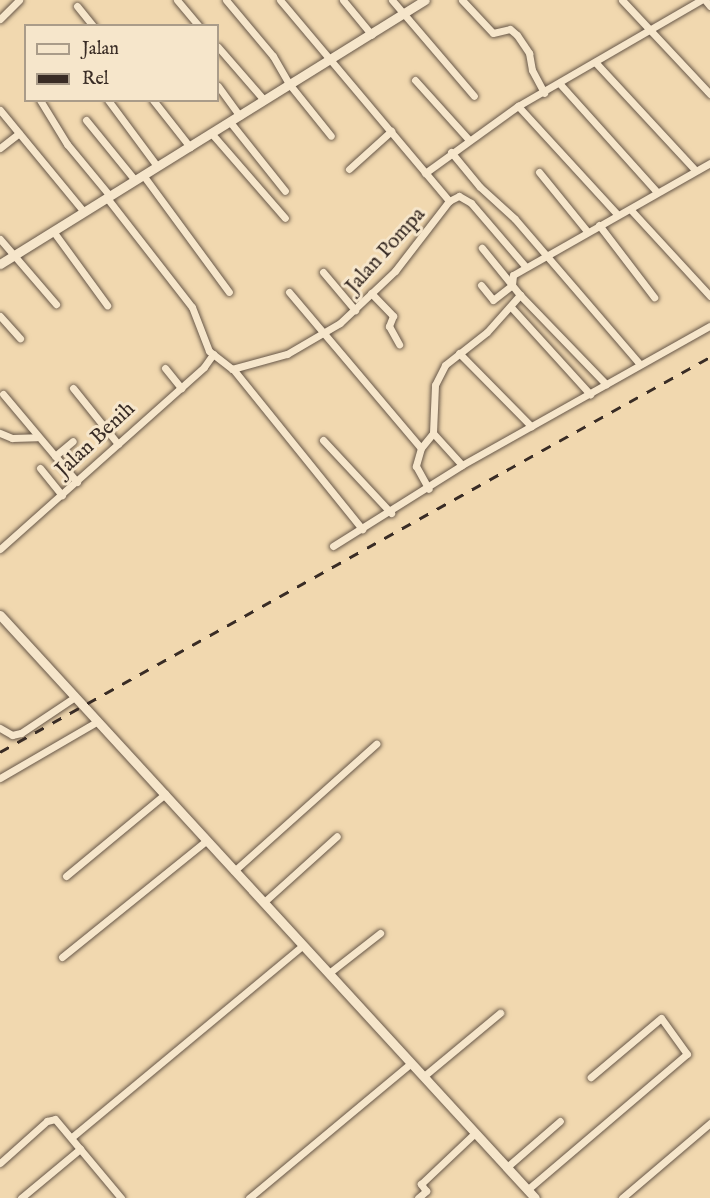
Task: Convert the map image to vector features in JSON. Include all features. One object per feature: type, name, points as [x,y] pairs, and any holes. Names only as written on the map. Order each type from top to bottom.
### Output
[{"type":"street","points":[[0,19],[19,0]]},
{"type":"street","points":[[177,0],[197,24]]},
{"type":"street","points":[[226,0],[273,56],[290,85],[331,136]]},
{"type":"street","name":"Jalan Pompa","points":[[233,369],[287,354],[340,323],[409,256],[449,201],[280,0]]},
{"type":"street","points":[[343,0],[372,35]]},
{"type":"street","points":[[392,0],[474,96]]},
{"type":"street","points":[[0,264],[425,0]]},
{"type":"street","points":[[462,0],[493,33],[510,29],[517,35],[529,53],[531,70],[544,93]]},
{"type":"street","points":[[622,0],[710,94]]},
{"type":"street","points":[[425,173],[451,152],[518,106],[560,84],[701,0]]},
{"type":"street","points":[[705,0],[710,6]]},
{"type":"street","points":[[77,6],[91,24]]},
{"type":"street","points":[[219,48],[264,100]]},
{"type":"street","points":[[596,63],[694,170]]},
{"type":"street","points":[[415,80],[469,140]]},
{"type":"street","points":[[560,84],[657,192]]},
{"type":"street","points":[[219,87],[240,116]]},
{"type":"street","points":[[41,102],[67,144],[192,308],[213,354],[233,369],[362,529]]},
{"type":"street","points":[[109,102],[157,166]]},
{"type":"street","points":[[155,102],[190,147]]},
{"type":"street","points":[[518,106],[617,214]]},
{"type":"street","points":[[0,110],[84,212]]},
{"type":"street","points":[[86,120],[139,177],[229,292]]},
{"type":"street","points":[[230,122],[285,191]]},
{"type":"street","points":[[0,148],[19,132]]},
{"type":"street","points":[[349,169],[391,132]]},
{"type":"street","points":[[212,134],[285,218]]},
{"type":"street","points":[[451,152],[639,363]]},
{"type":"street","points":[[481,285],[493,300],[512,285],[513,275],[525,266],[617,214],[631,210],[657,192],[710,163]]},
{"type":"street","points":[[538,172],[587,231]]},
{"type":"street","points":[[449,201],[465,196],[525,266]]},
{"type":"street","points":[[631,210],[710,296]]},
{"type":"street","points":[[599,225],[654,297]]},
{"type":"street","points":[[53,231],[107,305]]},
{"type":"street","points":[[0,239],[56,304]]},
{"type":"street","points":[[482,248],[520,295],[606,384]]},
{"type":"street","points":[[322,272],[355,310]]},
{"type":"street","points":[[289,292],[421,448]]},
{"type":"street","points":[[371,293],[393,316],[389,326],[399,344]]},
{"type":"street","points":[[429,489],[416,466],[421,448],[433,433],[435,386],[445,365],[511,307],[520,295]]},
{"type":"street","points":[[511,307],[590,394]]},
{"type":"street","points":[[0,316],[20,338]]},
{"type":"street","points":[[333,546],[391,513],[462,465],[590,394],[639,363],[710,326]]},
{"type":"street","points":[[459,353],[531,426]]},
{"type":"street","name":"Jalan Benih","points":[[0,549],[181,388],[213,354]]},
{"type":"street","points":[[165,368],[181,388]]},
{"type":"street","points":[[73,388],[118,444]]},
{"type":"street","points":[[3,394],[77,482]]},
{"type":"street","points":[[0,433],[12,438],[37,437]]},
{"type":"street","points":[[433,433],[462,465]]},
{"type":"street","points":[[323,440],[391,513]]},
{"type":"street","points":[[55,456],[73,441]]},
{"type":"street","points":[[40,468],[62,495]]},
{"type":"street","points":[[0,615],[532,1196],[687,1054],[661,1018],[591,1077]]},
{"type":"street","points":[[0,728],[12,735],[21,734],[75,697]]},
{"type":"street","points":[[0,778],[98,722]]},
{"type":"street","points":[[234,871],[376,744]]},
{"type":"street","points":[[66,876],[165,794]]},
{"type":"street","points":[[264,902],[337,836]]},
{"type":"street","points":[[62,957],[207,840]]},
{"type":"street","points":[[329,973],[380,933]]},
{"type":"street","points":[[72,1137],[303,945]]},
{"type":"street","points":[[424,1076],[500,1013]]},
{"type":"street","points":[[249,1198],[411,1063]]},
{"type":"street","points":[[0,1163],[50,1119],[58,1121],[121,1198]]},
{"type":"street","points":[[507,1167],[561,1121]]},
{"type":"street","points":[[622,1198],[710,1123]]},
{"type":"street","points":[[418,1198],[426,1191],[422,1184],[475,1133]]},
{"type":"street","points":[[21,1198],[80,1149]]},
{"type":"railway","points":[[0,752],[710,357]]}]
